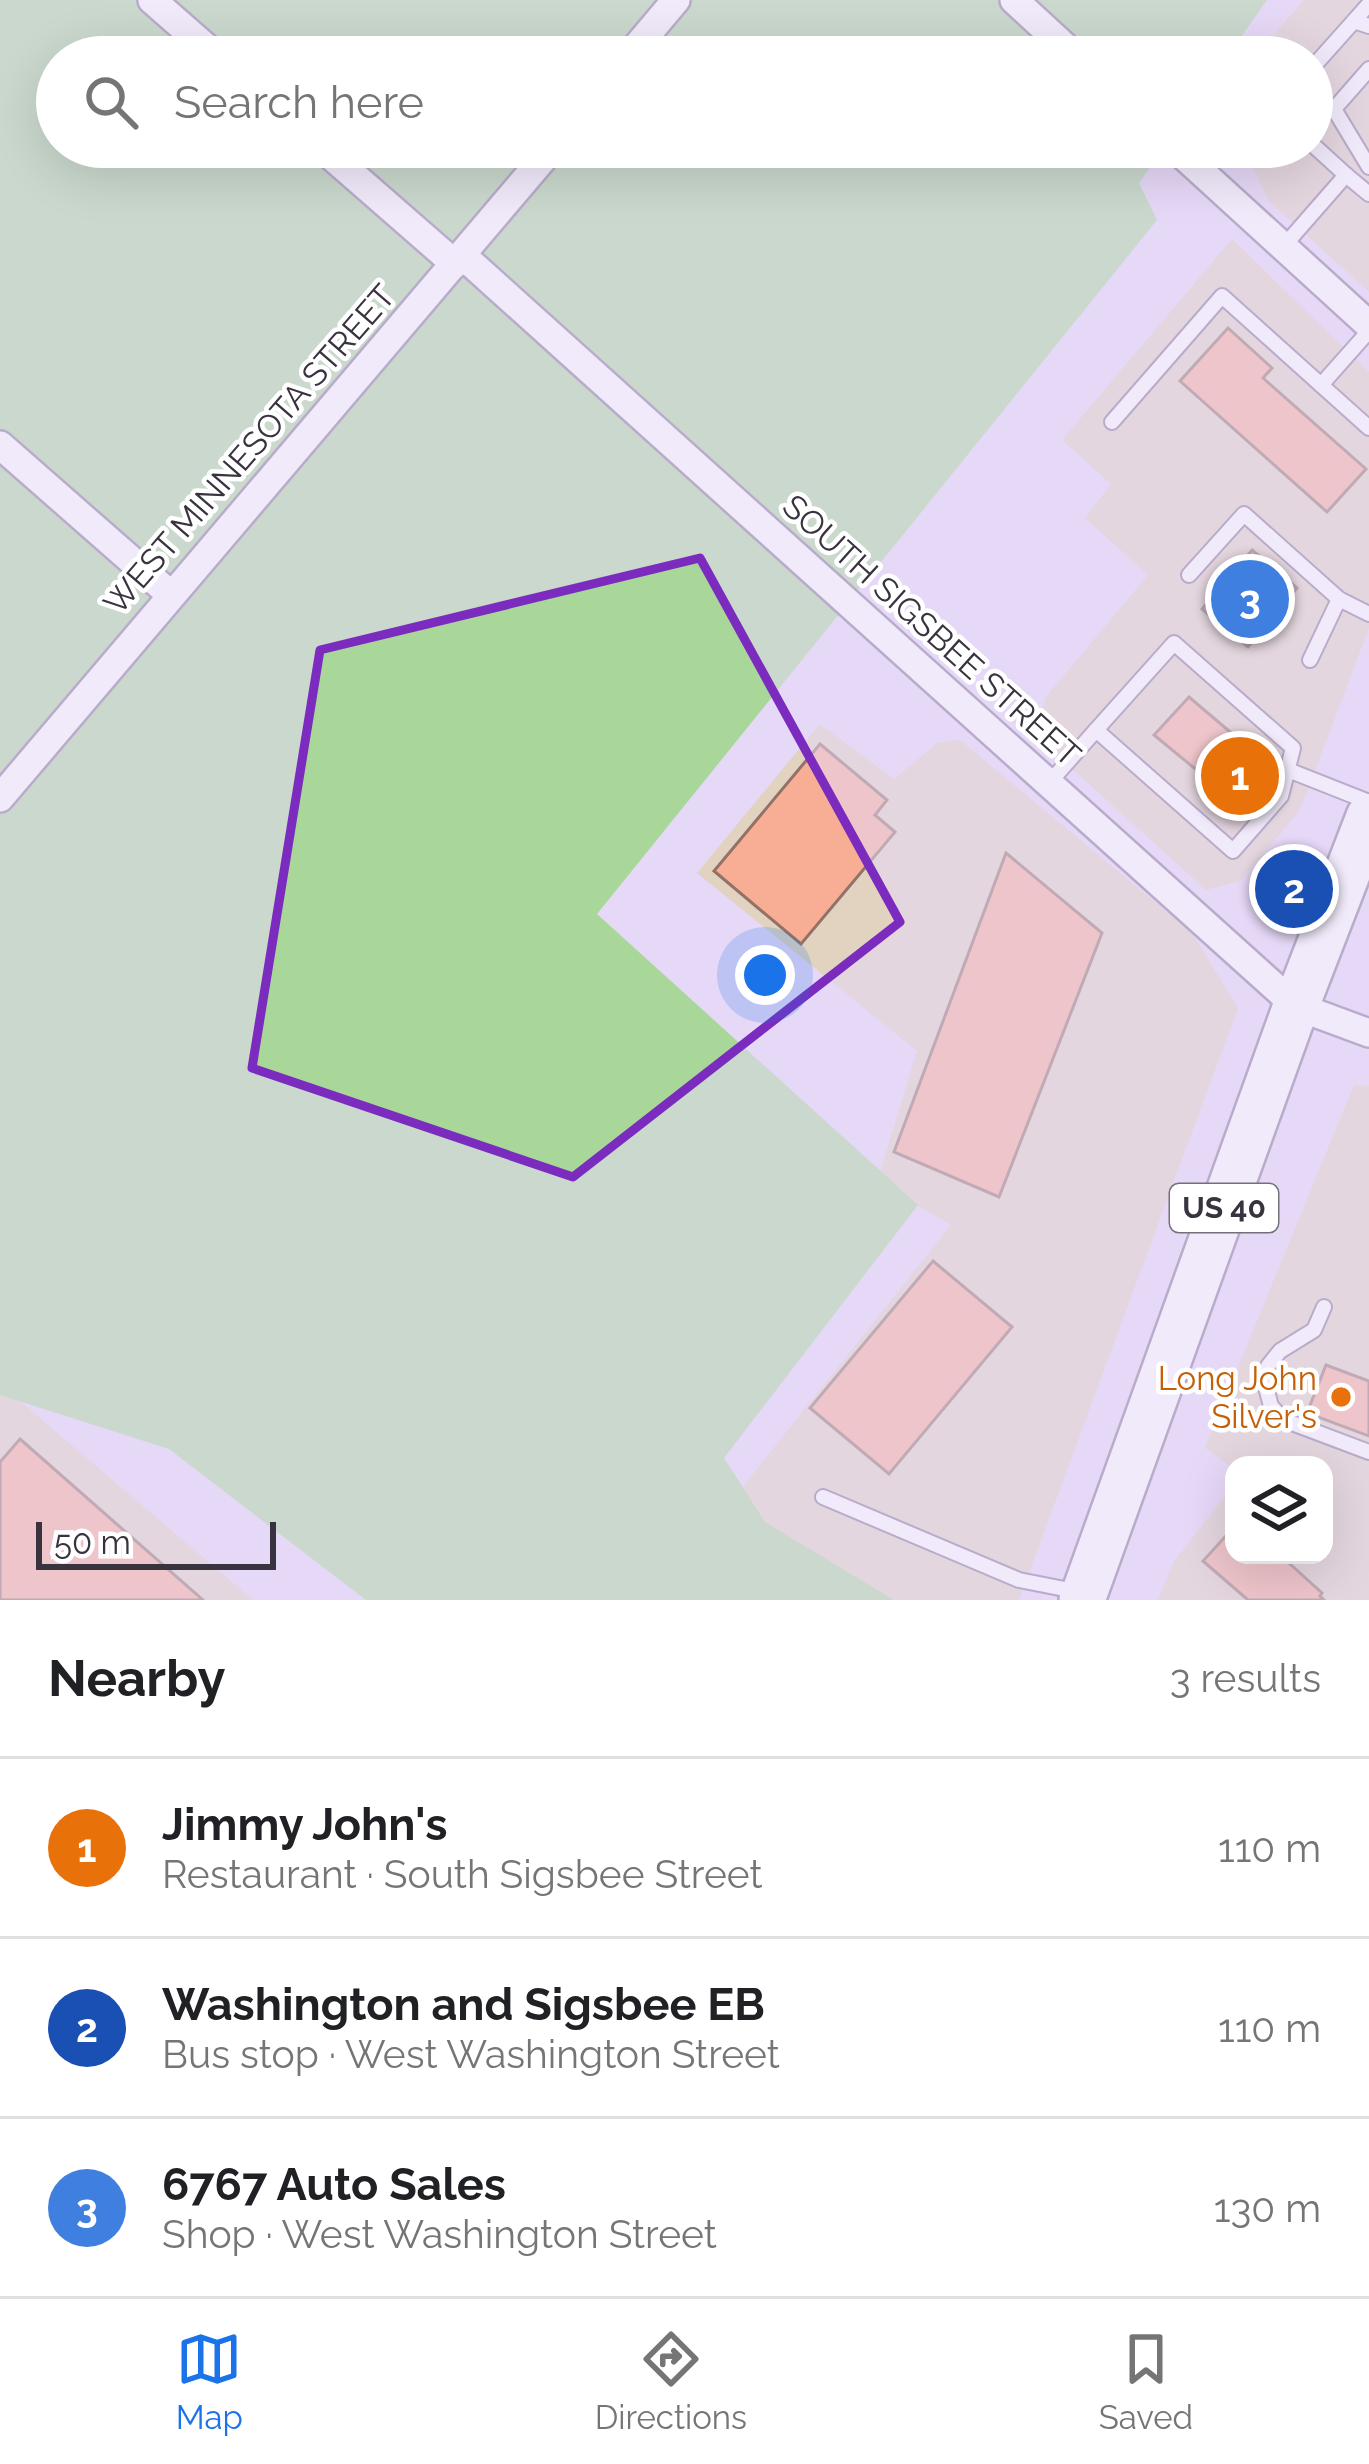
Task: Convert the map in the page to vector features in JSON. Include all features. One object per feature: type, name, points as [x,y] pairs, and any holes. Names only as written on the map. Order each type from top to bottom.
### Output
[{"type":"main road","name":"US 40","points":[[1084,1597],[1296,1006],[1369,817]]},
{"type":"street","points":[[152,0],[193,36]]},
{"type":"street","points":[[646,36],[676,0]]},
{"type":"street","points":[[1014,0],[1053,36]]},
{"type":"street","name":"SOUTH SIGSBEE STREET","points":[[347,168],[459,259],[1296,1006],[1369,1033]]},
{"type":"street","name":"WEST MINNESOTA STREET","points":[[0,798],[535,168]]},
{"type":"street","points":[[1197,168],[1369,328]]},
{"type":"street","points":[[0,445],[170,595]]},
{"type":"lane","points":[[1333,49],[1362,23],[1369,4]]},
{"type":"lane","points":[[1369,69],[1334,110],[1369,167]]},
{"type":"lane","points":[[1333,164],[1369,194]]},
{"type":"lane","points":[[1283,247],[1346,175]]},
{"type":"lane","points":[[1112,422],[1222,296],[1369,428]]},
{"type":"lane","points":[[1321,385],[1369,328]]},
{"type":"lane","points":[[1189,575],[1244,514],[1339,599],[1369,614]]},
{"type":"lane","points":[[1310,660],[1339,599]]},
{"type":"lane","points":[[1048,784],[1096,730],[1174,643],[1293,748],[1281,796],[1232,851],[1096,730]]},
{"type":"lane","points":[[1288,770],[1369,802]]},
{"type":"lane","points":[[1324,1307],[1314,1330],[1280,1351],[1268,1366],[1265,1384],[1271,1406],[1284,1420],[1369,1452]]},
{"type":"lane","points":[[823,1496],[1019,1580],[1084,1597]]},
{"type":"highlighted area","points":[[700,558],[900,922],[573,1177],[252,1068],[320,650]]},
{"type":"shaded area","points":[[1304,0],[1369,0],[1369,292],[1268,200],[1254,168],[1333,168],[1333,36],[1272,36]]},
{"type":"shaded area","points":[[1232,239],[1369,372],[1369,628],[1300,810],[1240,881],[1206,890],[1037,737],[1045,698],[1148,575],[1085,518],[1111,484],[1062,440]]},
{"type":"shaded area","points":[[820,724],[894,779],[937,743],[960,740],[1192,933],[1238,1008],[1019,1600],[881,1600],[752,1531],[741,1489],[951,1225],[877,1182],[917,1051],[697,873]]},
{"type":"shaded area","points":[[1354,1085],[1369,1086],[1369,1600],[1158,1600],[1173,1563],[1225,1496],[1225,1564],[1333,1564],[1333,1456],[1225,1456],[1225,1463],[1205,1447]]},
{"type":"shaded area","points":[[0,1384],[253,1600],[0,1600]]},
{"type":"green space","points":[[0,0],[1267,0],[1242,36],[36,36],[36,168],[1149,168],[1139,183],[1157,220],[597,914],[918,1205],[724,1458],[765,1522],[894,1600],[366,1600],[169,1449],[0,1395]]},
{"type":"building","points":[[1228,328],[1272,368],[1263,378],[1366,469],[1327,512],[1180,381]]},
{"type":"building","points":[[1252,550],[1297,588],[1248,647],[1202,609]]},
{"type":"building","points":[[1189,697],[1275,770],[1244,809],[1154,735]]},
{"type":"building","points":[[820,744],[887,800],[875,815],[895,832],[801,944],[714,871]]},
{"type":"building","points":[[1006,853],[1102,933],[999,1197],[894,1152]]},
{"type":"building","points":[[933,1261],[1012,1327],[889,1474],[810,1408]]},
{"type":"building","name":"Long John Silver's","points":[[1326,1365],[1369,1381],[1369,1436],[1307,1413]]},
{"type":"building","points":[[20,1439],[203,1600],[0,1600],[0,1462]]},
{"type":"building","points":[[1225,1537],[1225,1564],[1290,1564],[1324,1600],[1248,1600],[1203,1561]]},
{"type":"place","name":"6767 Auto Sales","points":[[1250,599]]},
{"type":"place","name":"Jimmy John's","points":[[1240,776]]},
{"type":"place","name":"Washington and Sigsbee EB","points":[[1294,889]]},
{"type":"place","name":"Long John Silver's","points":[[1341,1397]]}]
